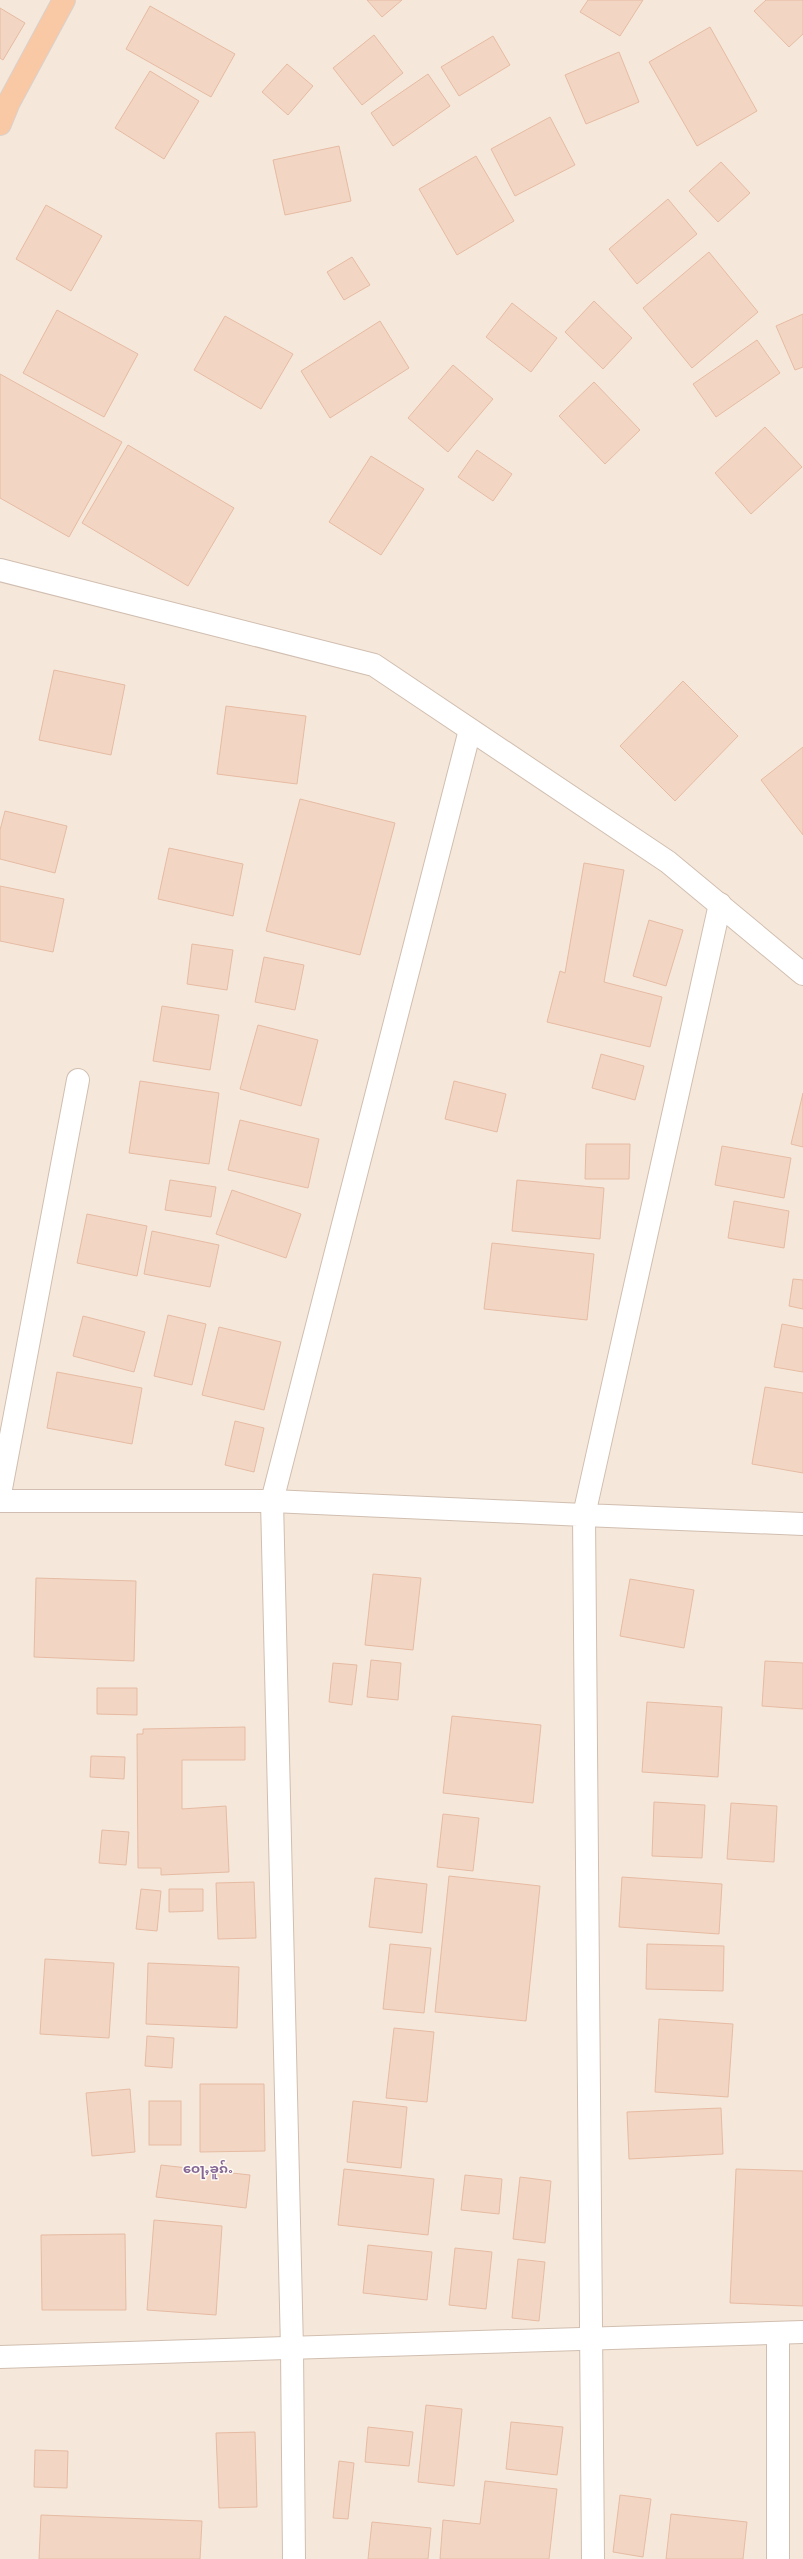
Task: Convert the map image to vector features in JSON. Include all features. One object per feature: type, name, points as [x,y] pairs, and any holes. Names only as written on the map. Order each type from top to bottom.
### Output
[{"type":"highway","points":[[0,124],[9,102],[64,0]]},
{"type":"street","points":[[0,570],[374,665],[668,862],[803,974]]},
{"type":"street","points":[[294,2559],[292,2349],[272,1501],[470,730]]},
{"type":"street","points":[[593,2559],[584,1515],[720,904]]},
{"type":"street","points":[[0,1494],[78,1080]]},
{"type":"street","points":[[0,1502],[272,1501],[803,1524]]},
{"type":"street","points":[[0,2357],[803,2332]]},
{"type":"street","points":[[778,2333],[778,2559]]},
{"type":"shaded area","points":[[0,0],[803,0],[803,2559],[0,2559]]},
{"type":"building","points":[[367,0],[402,0],[382,17]]},
{"type":"building","points":[[588,0],[643,0],[620,36],[580,12]]},
{"type":"building","points":[[766,0],[803,0],[803,34],[789,47],[754,11]]},
{"type":"building","points":[[150,6],[235,54],[211,97],[126,49]]},
{"type":"building","points":[[0,8],[25,23],[3,60],[0,58]]},
{"type":"building","points":[[710,27],[757,111],[697,146],[649,62]]},
{"type":"building","points":[[374,35],[403,73],[362,105],[333,68]]},
{"type":"building","points":[[493,36],[510,65],[459,96],[441,67]]},
{"type":"building","points":[[619,52],[639,102],[586,124],[565,75]]},
{"type":"building","points":[[287,64],[313,86],[288,115],[262,92]]},
{"type":"building","points":[[150,71],[199,101],[164,159],[115,128]]},
{"type":"building","points":[[428,74],[450,106],[393,146],[371,113]]},
{"type":"building","points":[[550,117],[575,165],[515,196],[491,149]]},
{"type":"building","points":[[339,146],[351,201],[285,215],[273,160]]},
{"type":"building","points":[[476,156],[514,221],[457,255],[419,189]]},
{"type":"building","points":[[721,162],[750,193],[718,222],[689,191]]},
{"type":"building","points":[[668,199],[697,234],[637,284],[609,249]]},
{"type":"building","points":[[46,205],[102,236],[71,291],[16,259]]},
{"type":"building","points":[[709,252],[758,312],[692,368],[643,308]]},
{"type":"building","points":[[352,257],[370,285],[344,300],[327,272]]},
{"type":"building","points":[[594,301],[632,338],[603,369],[565,332]]},
{"type":"building","points":[[512,303],[557,338],[531,372],[486,337]]},
{"type":"building","points":[[57,310],[138,354],[104,417],[23,373]]},
{"type":"building","points":[[803,314],[803,367],[795,370],[776,326]]},
{"type":"building","points":[[225,316],[293,354],[261,409],[194,370]]},
{"type":"building","points":[[380,321],[409,368],[330,418],[301,371]]},
{"type":"building","points":[[757,340],[780,373],[716,417],[693,384]]},
{"type":"building","points":[[453,365],[493,399],[448,452],[408,418]]},
{"type":"building","points":[[0,374],[122,442],[69,537],[0,498]]},
{"type":"building","points":[[594,382],[640,430],[605,464],[559,416]]},
{"type":"building","points":[[765,427],[802,467],[751,514],[715,473]]},
{"type":"building","points":[[128,445],[234,508],[188,586],[82,523]]},
{"type":"building","points":[[477,450],[512,474],[493,501],[458,477]]},
{"type":"building","points":[[371,456],[424,489],[381,555],[329,522]]},
{"type":"building","points":[[54,670],[125,685],[111,755],[39,740]]},
{"type":"building","points":[[683,681],[738,736],[675,801],[620,746]]},
{"type":"building","points":[[226,706],[306,716],[297,784],[217,774]]},
{"type":"building","points":[[803,747],[803,835],[761,780]]},
{"type":"building","points":[[300,799],[395,823],[360,955],[266,931]]},
{"type":"building","points":[[5,811],[67,826],[55,873],[0,859],[0,830]]},
{"type":"building","points":[[169,848],[243,864],[233,916],[158,899]]},
{"type":"building","points":[[584,863],[624,870],[604,982],[662,997],[650,1047],[547,1022],[560,971],[565,973]]},
{"type":"building","points":[[0,886],[64,899],[53,952],[0,941]]},
{"type":"building","points":[[649,920],[683,930],[666,986],[633,976]]},
{"type":"building","points":[[192,944],[233,950],[227,990],[187,984]]},
{"type":"building","points":[[264,957],[304,965],[295,1010],[255,1002]]},
{"type":"building","points":[[162,1006],[219,1015],[210,1070],[153,1061]]},
{"type":"building","points":[[258,1025],[318,1040],[301,1106],[240,1089]]},
{"type":"building","points":[[601,1054],[644,1066],[635,1100],[592,1088]]},
{"type":"building","points":[[140,1081],[219,1093],[209,1164],[129,1153]]},
{"type":"building","points":[[454,1081],[506,1094],[497,1132],[445,1119]]},
{"type":"building","points":[[803,1093],[803,1147],[791,1144]]},
{"type":"building","points":[[240,1120],[319,1139],[308,1188],[228,1170]]},
{"type":"building","points":[[586,1144],[630,1144],[629,1179],[585,1179]]},
{"type":"building","points":[[722,1146],[791,1158],[784,1198],[715,1185]]},
{"type":"building","points":[[170,1180],[216,1187],[211,1217],[165,1210]]},
{"type":"building","points":[[517,1180],[604,1188],[600,1239],[512,1231]]},
{"type":"building","points":[[232,1190],[301,1214],[286,1258],[216,1234]]},
{"type":"building","points":[[734,1201],[789,1211],[784,1248],[728,1238]]},
{"type":"building","points":[[87,1214],[147,1226],[137,1276],[77,1263]]},
{"type":"building","points":[[152,1231],[219,1245],[210,1287],[144,1274]]},
{"type":"building","points":[[492,1243],[594,1254],[587,1320],[484,1309]]},
{"type":"building","points":[[793,1279],[803,1280],[803,1309],[789,1306]]},
{"type":"building","points":[[168,1315],[206,1324],[192,1385],[154,1376]]},
{"type":"building","points":[[83,1316],[145,1332],[134,1372],[73,1356]]},
{"type":"building","points":[[782,1324],[803,1328],[803,1372],[774,1367]]},
{"type":"building","points":[[219,1327],[281,1342],[264,1410],[202,1395]]},
{"type":"building","points":[[57,1372],[142,1388],[132,1444],[47,1428]]},
{"type":"building","points":[[765,1387],[803,1393],[803,1473],[752,1464]]},
{"type":"building","points":[[235,1421],[264,1428],[254,1472],[225,1465]]},
{"type":"building","points":[[373,1574],[421,1578],[413,1650],[365,1645]]},
{"type":"building","points":[[36,1578],[136,1581],[134,1661],[34,1657]]},
{"type":"building","points":[[630,1579],[694,1590],[684,1648],[620,1636]]},
{"type":"building","points":[[371,1660],[401,1663],[398,1700],[367,1697]]},
{"type":"building","points":[[765,1661],[803,1663],[803,1709],[762,1706]]},
{"type":"building","points":[[333,1663],[357,1665],[352,1705],[329,1702]]},
{"type":"building","points":[[97,1688],[137,1688],[137,1715],[97,1714]]},
{"type":"building","points":[[647,1702],[722,1707],[718,1777],[642,1772]]},
{"type":"building","points":[[452,1716],[541,1725],[533,1803],[443,1793]]},
{"type":"building","points":[[245,1727],[245,1760],[182,1760],[182,1809],[226,1806],[229,1872],[161,1875],[161,1868],[138,1868],[137,1734],[143,1734],[143,1729]]},
{"type":"building","points":[[91,1756],[125,1757],[124,1779],[90,1777]]},
{"type":"building","points":[[654,1802],[705,1805],[702,1858],[652,1856]]},
{"type":"building","points":[[731,1803],[777,1806],[774,1862],[727,1859]]},
{"type":"building","points":[[443,1814],[479,1818],[473,1871],[437,1867]]},
{"type":"building","points":[[102,1830],[129,1832],[126,1865],[99,1863]]},
{"type":"building","points":[[449,1876],[540,1886],[526,2021],[435,2012]]},
{"type":"building","points":[[622,1877],[722,1884],[719,1934],[619,1927]]},
{"type":"building","points":[[375,1878],[427,1884],[422,1933],[369,1927]]},
{"type":"building","points":[[254,1882],[256,1938],[218,1939],[216,1883]]},
{"type":"building","points":[[141,1889],[161,1891],[157,1931],[136,1929]]},
{"type":"building","points":[[169,1889],[203,1889],[203,1911],[169,1912]]},
{"type":"building","points":[[390,1944],[431,1948],[424,2013],[383,2009]]},
{"type":"building","points":[[647,1944],[724,1946],[723,1991],[646,1989]]},
{"type":"building","points":[[45,1959],[114,1963],[109,2038],[40,2034]]},
{"type":"building","points":[[148,1963],[239,1967],[237,2028],[146,2024]]},
{"type":"building","points":[[659,2019],[733,2024],[728,2097],[655,2092]]},
{"type":"building","points":[[394,2028],[434,2032],[427,2102],[386,2098]]},
{"type":"building","points":[[147,2036],[174,2038],[172,2068],[145,2066]]},
{"type":"building","points":[[200,2084],[264,2084],[265,2151],[200,2152]]},
{"type":"building","points":[[130,2089],[135,2152],[92,2156],[86,2093]]},
{"type":"building","points":[[149,2101],[181,2101],[181,2145],[149,2145]]},
{"type":"building","points":[[353,2101],[407,2107],[401,2168],[347,2162]]},
{"type":"building","points":[[721,2108],[723,2154],[629,2159],[627,2112]]},
{"type":"building","points":[[161,2165],[250,2175],[246,2208],[156,2197]]},
{"type":"building","points":[[344,2169],[434,2179],[428,2235],[338,2225]]},
{"type":"building","points":[[736,2169],[803,2171],[803,2306],[730,2303]]},
{"type":"building","points":[[465,2175],[502,2179],[499,2214],[461,2210]]},
{"type":"building","points":[[520,2177],[551,2181],[545,2243],[513,2239]]},
{"type":"building","points":[[154,2220],[222,2226],[216,2315],[147,2310]]},
{"type":"building","points":[[125,2234],[126,2310],[42,2310],[41,2235]]},
{"type":"building","points":[[368,2245],[432,2252],[427,2300],[363,2293]]},
{"type":"building","points":[[455,2248],[492,2252],[486,2309],[449,2305]]},
{"type":"building","points":[[518,2259],[545,2262],[539,2321],[512,2318]]},
{"type":"building","points":[[426,2405],[462,2409],[454,2486],[418,2482]]},
{"type":"building","points":[[511,2422],[563,2427],[557,2475],[506,2469]]},
{"type":"building","points":[[368,2427],[413,2432],[409,2466],[365,2462]]},
{"type":"building","points":[[255,2432],[257,2507],[219,2508],[216,2433]]},
{"type":"building","points":[[35,2450],[68,2451],[67,2488],[34,2487]]},
{"type":"building","points":[[339,2461],[354,2463],[348,2519],[333,2518]]},
{"type":"building","points":[[485,2481],[557,2489],[549,2559],[440,2559],[443,2520],[480,2524]]},
{"type":"building","points":[[620,2495],[651,2499],[643,2557],[613,2552]]},
{"type":"building","points":[[671,2514],[747,2522],[743,2559],[666,2559]]},
{"type":"building","points":[[41,2515],[202,2521],[200,2559],[39,2559]]},
{"type":"building","points":[[372,2522],[431,2528],[428,2559],[368,2559]]},
{"type":"district","name":"ဝေႃႇၶူၵ်ႉ","points":[[208,2169]]}]
